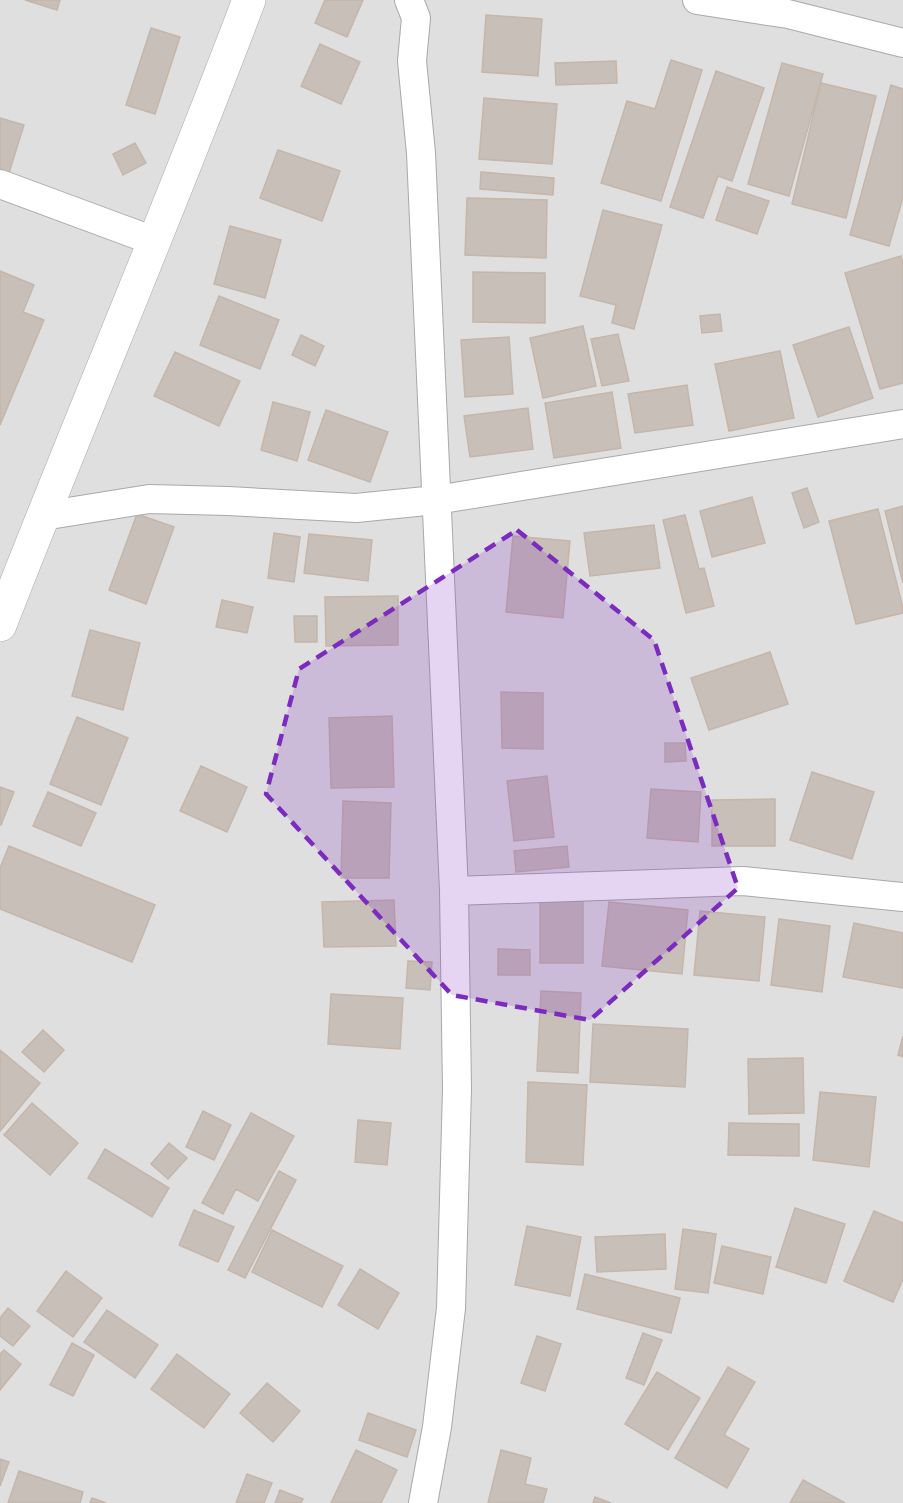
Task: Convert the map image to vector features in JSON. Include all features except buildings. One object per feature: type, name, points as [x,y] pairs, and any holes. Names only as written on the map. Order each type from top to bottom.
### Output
[{"type":"street","points":[[0,625],[206,115],[249,0]]},
{"type":"street","points":[[409,0],[416,18],[412,61],[421,153],[454,891],[457,1089],[451,1308],[437,1427],[423,1503]]},
{"type":"street","points":[[697,0],[788,14],[903,43]]},
{"type":"street","points":[[0,184],[154,240]]},
{"type":"street","points":[[43,516],[149,499],[356,508],[436,500],[903,424]]},
{"type":"street","points":[[454,891],[743,881],[903,897]]},
{"type":"highlighted area","points":[[517,530],[654,640],[738,888],[590,1020],[452,995],[266,794],[299,669]]},
{"type":"shaded area","points":[[0,0],[903,0],[903,1503],[0,1503]]}]
